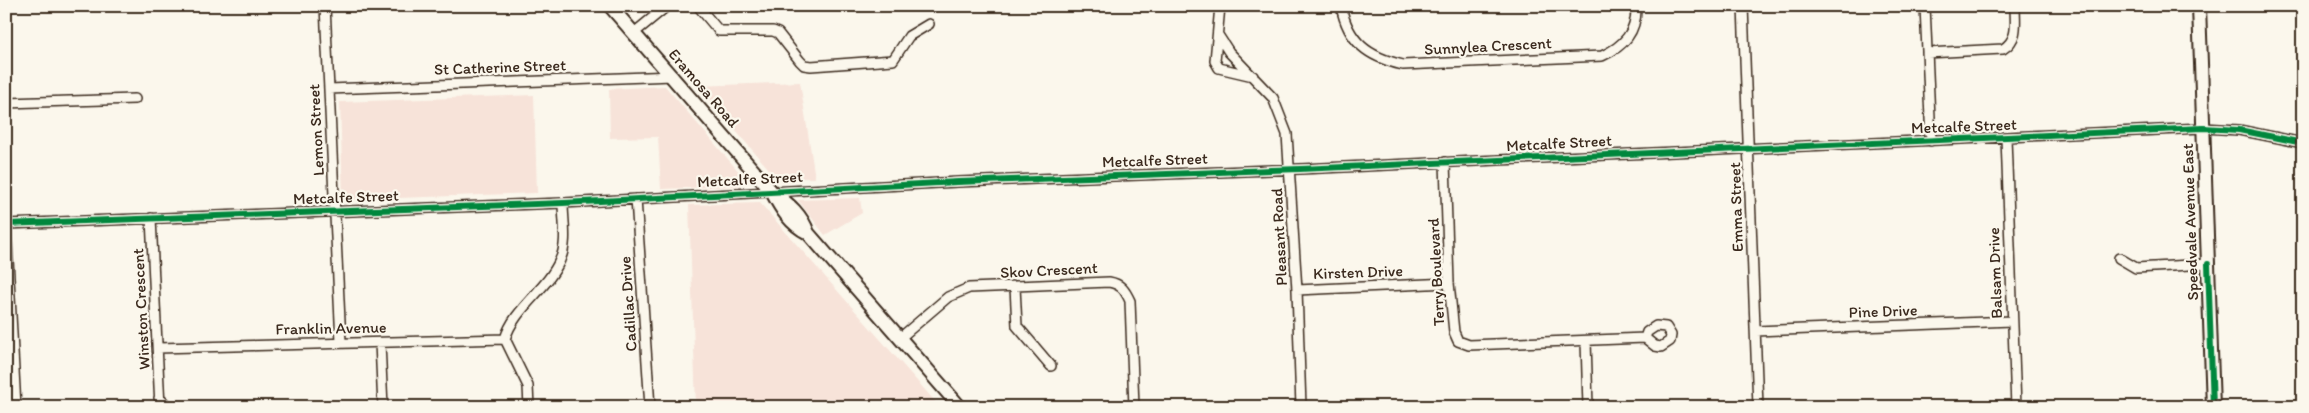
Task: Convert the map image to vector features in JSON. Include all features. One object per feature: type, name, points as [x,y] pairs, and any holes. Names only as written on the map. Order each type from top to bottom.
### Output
[{"type":"main road","name":"Eramosa Road","points":[[610,6],[772,192],[780,208],[797,227],[808,232],[960,407]]},
{"type":"main road","name":"Speedvale Avenue East","points":[[2199,6],[2213,407]]},
{"type":"street","name":"Lemon Street","points":[[325,6],[341,342]]},
{"type":"street","points":[[634,33],[666,6]]},
{"type":"street","points":[[698,6],[719,31],[774,31],[778,33],[800,61],[804,65],[811,66],[893,60],[909,36],[929,24]]},
{"type":"street","points":[[1220,6],[1215,61],[1219,68],[1253,76]]},
{"type":"street","name":"Sunnylea Crescent","points":[[1341,6],[1344,22],[1353,38],[1366,51],[1384,61],[1403,65],[1602,56],[1616,49],[1626,40],[1634,28],[1636,6]]},
{"type":"street","name":"Emma Street","points":[[1743,6],[1758,407]]},
{"type":"street","points":[[1925,6],[1931,141]]},
{"type":"street","points":[[1927,53],[2002,49],[2009,45],[2014,37],[2015,6]]},
{"type":"street","name":"Pleasant Road","points":[[1218,35],[1229,52],[1273,98],[1282,117],[1287,134],[1297,290],[1301,407]]},
{"type":"street","name":"St Catherine Street","points":[[329,89],[672,76]]},
{"type":"street","points":[[6,103],[135,99]]},
{"type":"street","name":"Metcalfe Street","points":[[6,223],[563,203],[958,182],[2203,128],[2238,130],[2303,143]]},
{"type":"street","name":"Balsam Drive","points":[[2006,138],[2016,407]]},
{"type":"street","name":"Terry Boulevard","points":[[1445,162],[1450,283],[1454,332],[1458,341],[1469,345],[1645,338]]},
{"type":"street","name":"Cadillac Drive","points":[[636,199],[650,407]]},
{"type":"street","points":[[529,407],[528,386],[505,339],[513,322],[553,274],[561,259],[564,240],[563,203]]},
{"type":"street","name":"Winston Crescent","points":[[151,218],[160,403],[169,407]]},
{"type":"street","points":[[6,223],[16,402],[6,398]]},
{"type":"street","points":[[2119,258],[2136,268],[2208,264]]},
{"type":"street","name":"Skov Crescent","points":[[900,338],[954,293],[969,288],[1117,283],[1125,289],[1130,301],[1134,407]]},
{"type":"street","name":"Kirsten Drive","points":[[1297,290],[1450,283]]},
{"type":"street","points":[[1015,286],[1017,326],[1051,366]]},
{"type":"street","name":"Pine Drive","points":[[1756,331],[2012,321]]},
{"type":"street","name":"Franklin Avenue","points":[[158,348],[505,339]]},
{"type":"street","points":[[1586,341],[1588,407]]},
{"type":"street","points":[[380,343],[383,407]]},
{"type":"shaded area","points":[[800,82],[815,178],[781,178],[774,175],[697,86]]},
{"type":"shaded area","points":[[665,86],[746,180],[739,186],[661,189],[658,137],[610,138],[609,89]]},
{"type":"shaded area","points":[[534,95],[537,193],[343,200],[340,102]]},
{"type":"shaded area","points":[[860,198],[862,213],[825,235],[798,200]]},
{"type":"shaded area","points":[[760,203],[940,407],[696,407],[689,205]]},
{"type":"cycle path","points":[[6,224],[563,203],[958,182],[1300,169],[2203,128],[2239,130],[2303,143]]},
{"type":"cycle path","points":[[2208,264],[2213,407]]}]
